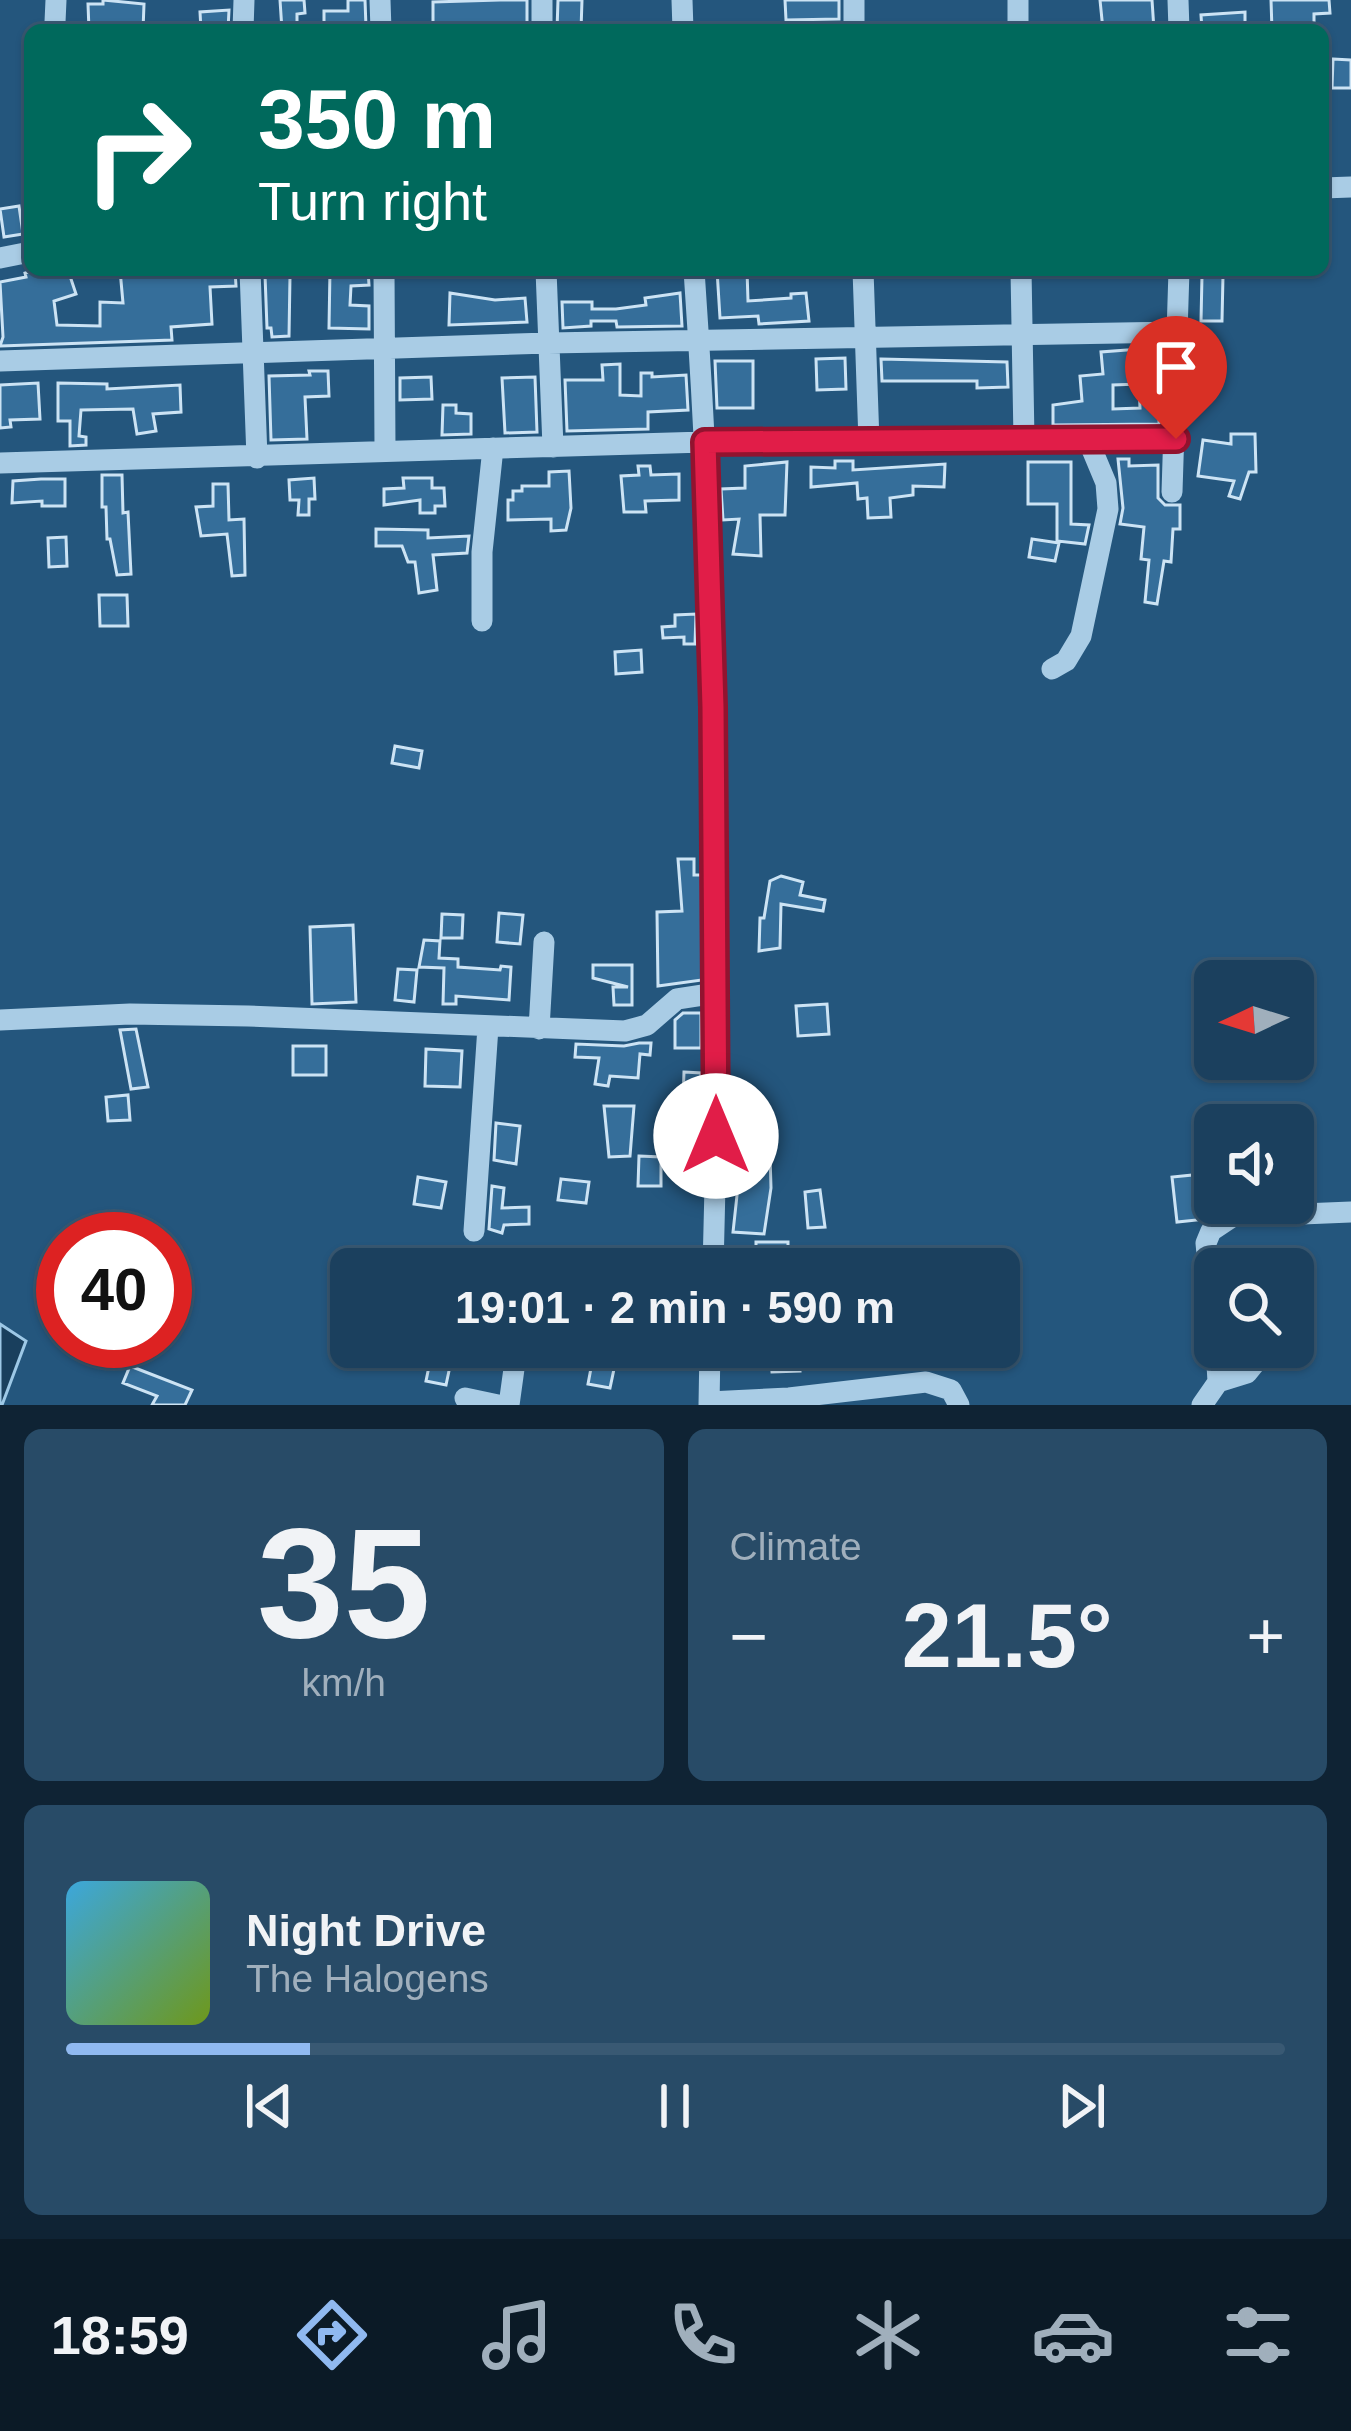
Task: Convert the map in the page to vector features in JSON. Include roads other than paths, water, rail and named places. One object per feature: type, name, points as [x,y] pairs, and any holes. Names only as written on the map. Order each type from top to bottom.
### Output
[{"type":"street","points":[[250,276],[257,458]]},
{"type":"street","points":[[384,276],[385,450]]},
{"type":"street","points":[[546,276],[553,447]]},
{"type":"street","points":[[694,276],[713,707],[712,1248]]},
{"type":"street","points":[[863,276],[869,442]]},
{"type":"street","points":[[1021,276],[1024,440]]},
{"type":"street","points":[[1172,492],[1179,276]]},
{"type":"street","points":[[0,362],[382,348],[1179,332]]},
{"type":"street","points":[[0,463],[705,442],[1176,439]]},
{"type":"street","points":[[1052,669],[1066,661],[1081,636],[1108,509],[1106,483],[1088,440]]},
{"type":"street","points":[[482,621],[482,552],[493,448]]},
{"type":"street","points":[[539,1029],[544,942]]},
{"type":"street","points":[[0,1020],[130,1014],[638,1030],[677,999],[716,993]]},
{"type":"street","points":[[474,1231],[488,1027]]},
{"type":"street","points":[[1314,1214],[1351,1212]]},
{"type":"street","points":[[1206,1248],[1211,1231],[1222,1224]]},
{"type":"street","points":[[509,1405],[514,1368]]},
{"type":"street","points":[[710,1368],[709,1403],[926,1382],[946,1385],[958,1405]]},
{"type":"street","points":[[1217,1368],[1218,1382]]},
{"type":"street","points":[[1202,1405],[1218,1382],[1251,1368]]},
{"type":"street","points":[[465,1398],[497,1405]]},
{"type":"water","points":[[0,1324],[26,1341],[2,1405],[0,1405]]}]
